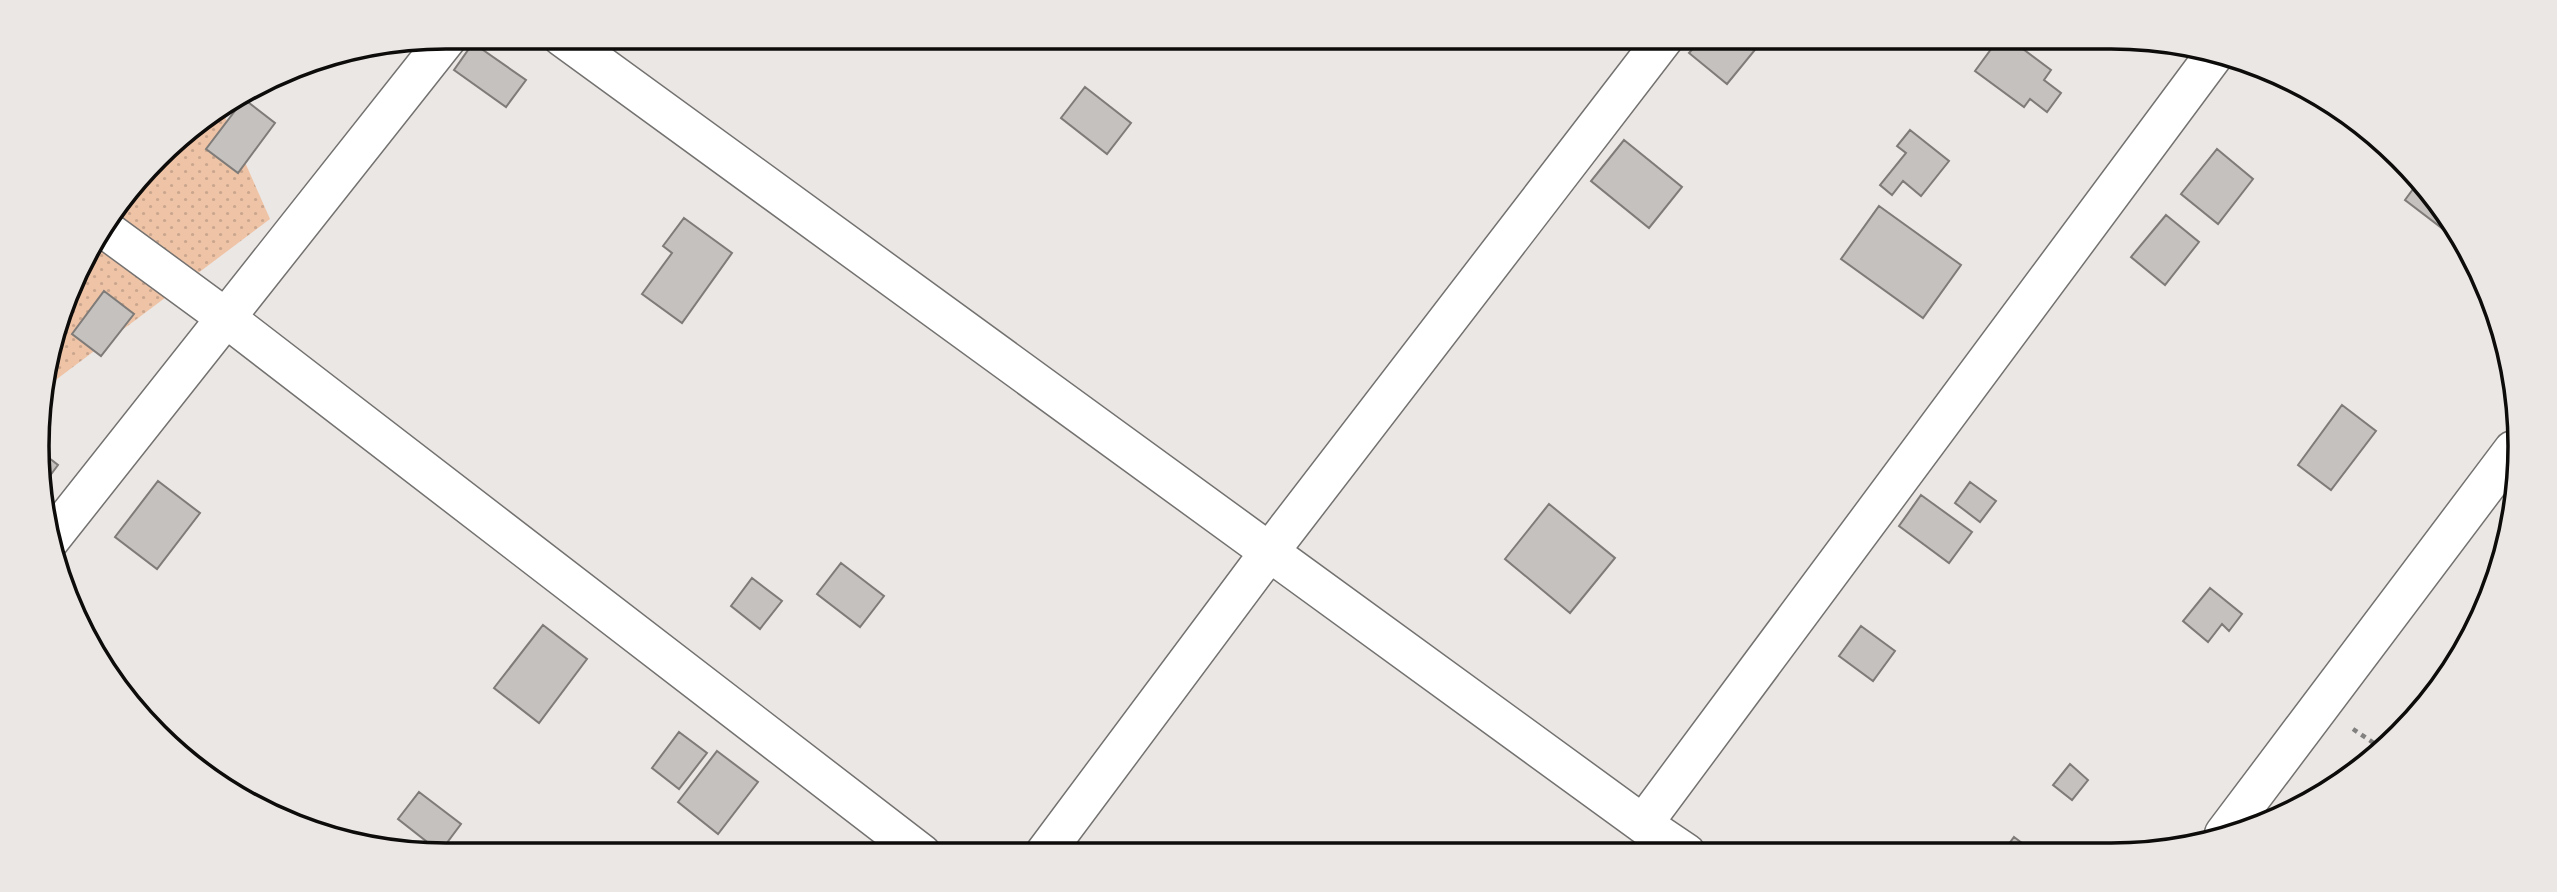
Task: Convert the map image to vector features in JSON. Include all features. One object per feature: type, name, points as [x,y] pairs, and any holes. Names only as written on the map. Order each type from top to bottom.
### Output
[{"type":"street","points":[[58,529],[438,49]]},
{"type":"street","points":[[579,49],[1671,843]]},
{"type":"street","points":[[1052,843],[1270,551],[1656,49]]},
{"type":"street","points":[[1643,824],[2209,62]]},
{"type":"street","points":[[111,233],[226,318],[908,843]]},
{"type":"street","points":[[2231,824],[2508,457]]},
{"type":"shaded area","points":[[225,116],[270,219],[55,381],[70,318],[79,294],[116,225],[165,165]]},
{"type":"building","points":[[469,49],[482,49],[526,80],[506,107],[454,70]]},
{"type":"building","points":[[1692,49],[1756,49],[1727,84],[1689,53]]},
{"type":"building","points":[[1991,49],[2023,49],[2051,70],[2044,80],[2061,93],[2047,112],[2030,99],[2024,107],[1975,71]]},
{"type":"building","points":[[1085,87],[1131,123],[1107,154],[1061,118]]},
{"type":"building","points":[[248,102],[275,123],[238,173],[206,149],[237,109]]},
{"type":"building","points":[[1910,130],[1949,161],[1921,196],[1903,181],[1892,195],[1880,185],[1906,153],[1897,146]]},
{"type":"building","points":[[1624,140],[1682,187],[1649,228],[1591,181]]},
{"type":"building","points":[[2217,149],[2253,179],[2218,224],[2181,194]]},
{"type":"building","points":[[2413,189],[2444,230],[2405,200]]},
{"type":"building","points":[[1879,206],[1961,265],[1923,318],[1841,259]]},
{"type":"building","points":[[2166,215],[2199,242],[2165,285],[2131,257]]},
{"type":"building","points":[[684,218],[732,253],[682,323],[642,294],[672,253],[663,246]]},
{"type":"building","points":[[104,291],[134,314],[101,356],[72,334]]},
{"type":"building","points":[[2342,405],[2376,431],[2331,490],[2298,465]]},
{"type":"building","points":[[49,458],[58,465],[50,475]]},
{"type":"building","points":[[158,481],[200,513],[157,569],[115,537]]},
{"type":"building","points":[[1970,482],[1996,501],[1980,522],[1955,503]]},
{"type":"building","points":[[1921,495],[1972,532],[1949,563],[1899,526]]},
{"type":"building","points":[[1549,504],[1615,558],[1570,613],[1505,559]]},
{"type":"building","points":[[841,563],[884,596],[860,627],[817,594]]},
{"type":"building","points":[[752,578],[782,601],[760,629],[731,606]]},
{"type":"building","points":[[2210,588],[2242,614],[2229,631],[2222,624],[2208,642],[2183,621]]},
{"type":"building","points":[[543,625],[587,659],[539,723],[494,688]]},
{"type":"building","points":[[1861,626],[1895,651],[1873,681],[1839,656]]},
{"type":"building","points":[[679,732],[707,753],[679,789],[652,768]]},
{"type":"building","points":[[717,751],[758,782],[718,834],[678,802]]},
{"type":"building","points":[[2070,764],[2088,780],[2072,800],[2053,785]]},
{"type":"building","points":[[419,792],[461,824],[447,843],[428,842],[398,819]]},
{"type":"building","points":[[2014,837],[2022,843],[2010,843]]}]
